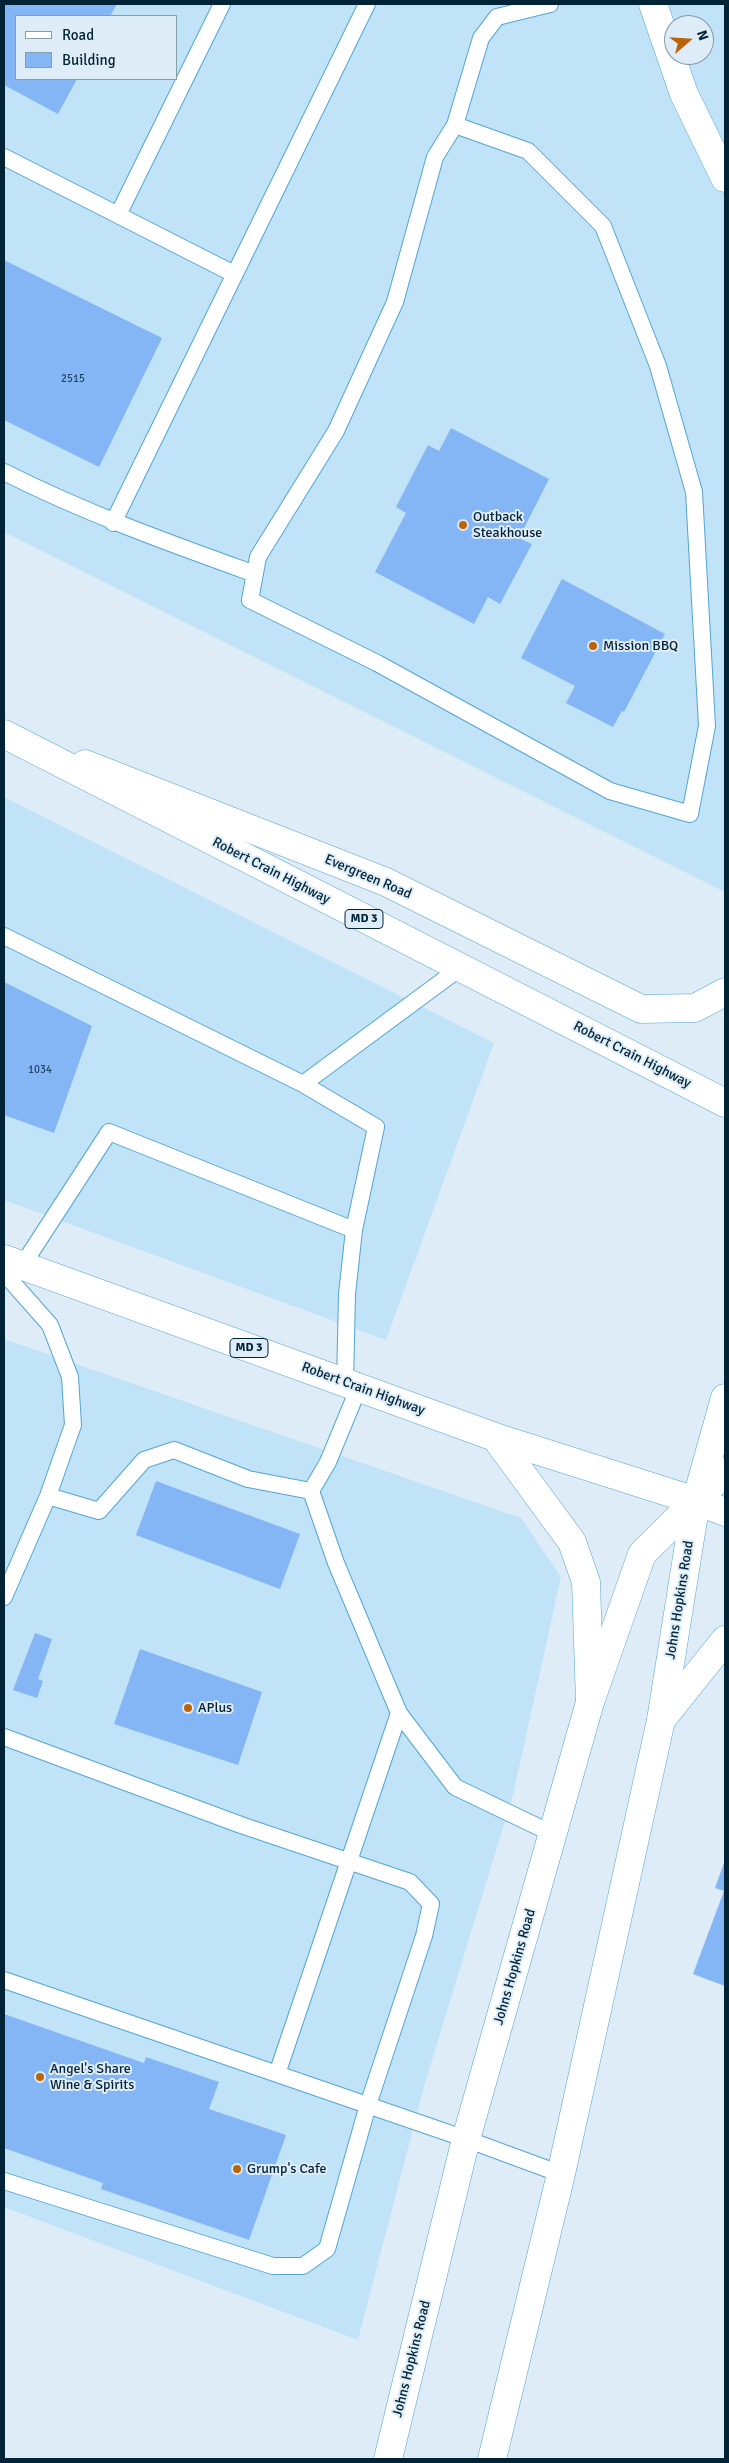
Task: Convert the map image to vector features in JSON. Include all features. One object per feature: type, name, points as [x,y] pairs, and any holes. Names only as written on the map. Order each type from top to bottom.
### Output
[{"type":"main road","points":[[653,4],[684,94],[725,178]]},
{"type":"main road","name":"Robert Crain Highway","points":[[4,733],[725,1103]]},
{"type":"main road","name":"Evergreen Road","points":[[4,733],[386,882],[641,1009],[695,1008],[725,992]]},
{"type":"main road","name":"Robert Crain Highway","points":[[10,1266],[495,1437],[725,1512]]},
{"type":"main road","name":"Johns Hopkins Road","points":[[492,2459],[561,2174],[661,1720],[696,1501],[725,1398]]},
{"type":"main road","points":[[495,1437],[572,1542],[586,1582],[590,1702]]},
{"type":"main road","name":"Johns Hopkins Road","points":[[388,2459],[466,2139],[590,1702],[642,1554],[725,1472]]},
{"type":"main road","points":[[661,1720],[725,1640]]},
{"type":"lane","points":[[118,215],[222,4]]},
{"type":"lane","points":[[113,523],[367,4]]},
{"type":"lane","points":[[455,126],[528,152],[603,226],[658,366],[694,492],[707,726],[690,814],[610,791],[377,663],[250,600],[258,558],[336,431],[395,302],[435,157],[455,126],[481,38],[497,17],[524,6],[550,4]]},
{"type":"lane","points":[[4,157],[234,274]]},
{"type":"lane","points":[[4,472],[59,500],[113,523],[255,574]]},
{"type":"lane","points":[[4,936],[303,1084],[376,1127],[354,1230],[347,1294],[352,1385],[328,1462],[311,1491],[336,1563],[399,1713],[455,1787],[553,1834]]},
{"type":"lane","points":[[303,1084],[460,968]]},
{"type":"lane","points":[[4,1597],[48,1496],[73,1424],[70,1377],[50,1325],[10,1266],[109,1132],[354,1230]]},
{"type":"lane","points":[[48,1496],[99,1510],[144,1460],[174,1450],[248,1479],[311,1491]]},
{"type":"lane","points":[[277,2074],[399,1713]]},
{"type":"lane","points":[[4,1737],[349,1862],[410,1882],[431,1904],[424,1936],[368,2105],[327,2249],[303,2266],[273,2266],[4,2180]]},
{"type":"lane","points":[[4,1980],[466,2139],[561,2174]]},
{"type":"shaded area","points":[[4,4],[725,4],[725,892],[4,532]]},
{"type":"shaded area","points":[[4,797],[494,1043],[386,1340],[4,1200]]},
{"type":"shaded area","points":[[4,1339],[521,1518],[561,1577],[513,1795],[425,2083],[358,2340],[4,2207]]},
{"type":"building","points":[[4,4],[117,4],[111,15],[15,15],[15,80],[76,80],[58,114],[4,85]]},
{"type":"building","points":[[4,260],[162,338],[99,467],[4,420]]},
{"type":"building","name":"Outback Steakhouse","points":[[451,428],[549,479],[519,538],[532,544],[500,604],[488,597],[474,624],[375,572],[406,513],[396,507],[428,445],[439,451]]},
{"type":"building","name":"Mission BBQ","points":[[562,579],[665,634],[624,712],[622,711],[613,727],[566,703],[575,686],[521,658]]},
{"type":"building","points":[[4,982],[92,1026],[54,1133],[4,1115]]},
{"type":"building","points":[[156,1481],[300,1534],[280,1589],[136,1535]]},
{"type":"building","points":[[35,1633],[52,1639],[38,1679],[43,1681],[37,1698],[13,1690]]},
{"type":"building","name":"APlus","points":[[140,1649],[262,1692],[238,1765],[114,1724]]},
{"type":"building","points":[[725,1860],[725,1986],[693,1974],[724,1891],[715,1888]]},
{"type":"building","points":[[4,2014],[144,2063],[146,2057],[219,2082],[209,2109],[286,2135],[249,2240],[101,2189],[103,2183],[4,2148]]},
{"type":"place","name":"Outback Steakhouse","points":[[463,525]]},
{"type":"place","name":"Mission BBQ","points":[[593,646]]},
{"type":"place","name":"APlus","points":[[188,1708]]},
{"type":"place","name":"Angel's Share Wine & Spirits","points":[[40,2077]]},
{"type":"place","name":"Grump's Cafe","points":[[237,2169]]}]
